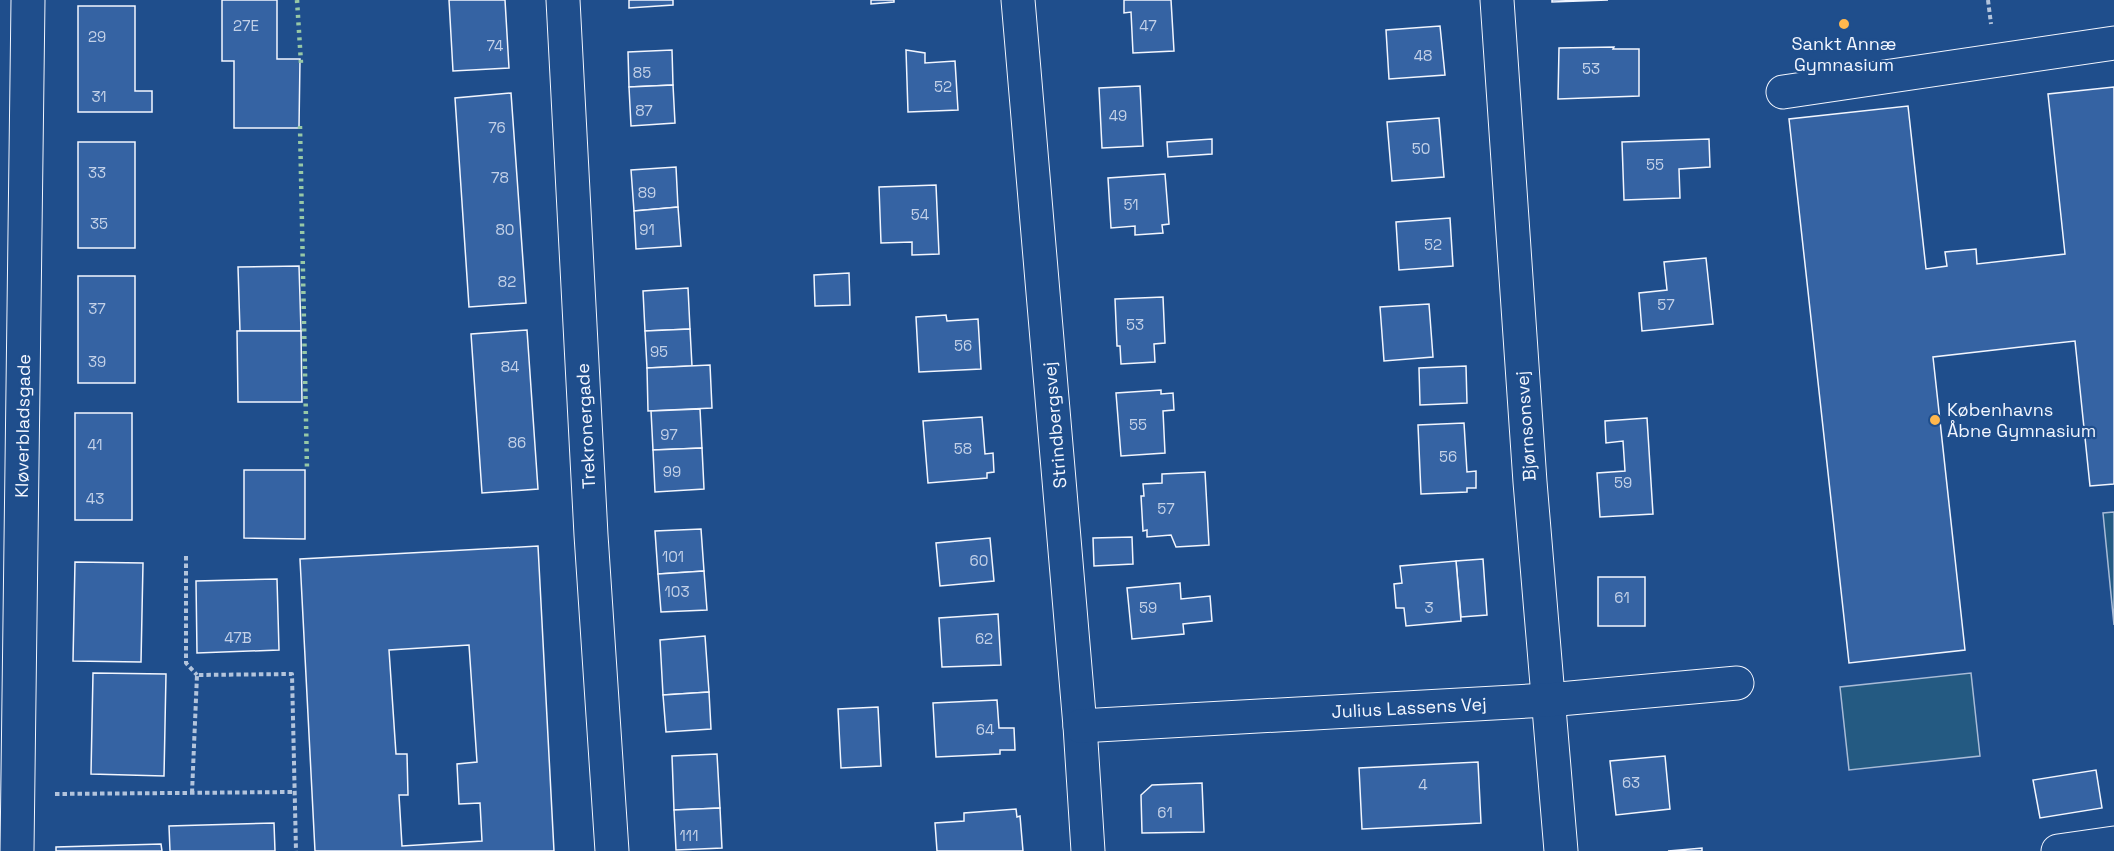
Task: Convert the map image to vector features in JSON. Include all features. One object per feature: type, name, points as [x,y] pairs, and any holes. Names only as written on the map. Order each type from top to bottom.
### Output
[{"type":"street","name":"Kløverbladsgade","points":[[18,851],[28,0]]},
{"type":"street","name":"Trekronergade","points":[[563,0],[591,535],[612,851]]},
{"type":"street","name":"Strindbergsvej","points":[[1018,0],[1080,726],[1088,851]]},
{"type":"street","name":"Bjørnsonsvej","points":[[1497,0],[1530,482],[1561,851]]},
{"type":"street","points":[[1783,92],[2114,43]]},
{"type":"street","name":"Julius Lassens Vej","points":[[1080,726],[1548,700],[1737,683]]},
{"type":"street","points":[[2058,851],[2114,843]]},
{"type":"path","points":[[186,556],[186,663],[197,675],[192,793]]},
{"type":"path","points":[[197,675],[292,674],[296,851]]},
{"type":"path","points":[[18,795],[294,792]]},
{"type":"shaded area","points":[[2114,512],[2114,625],[2103,513]]},
{"type":"shaded area","points":[[1971,673],[1980,756],[1849,770],[1840,687]]},
{"type":"building","points":[[222,0],[277,0],[277,59],[300,59],[299,128],[234,128],[234,61],[222,61]]},
{"type":"building","points":[[449,0],[505,0],[509,68],[453,71]]},
{"type":"building","points":[[629,0],[673,0],[673,5],[629,8]]},
{"type":"building","points":[[871,0],[894,0],[894,2],[871,4]]},
{"type":"building","points":[[1124,0],[1171,0],[1174,51],[1133,53],[1131,12],[1124,13]]},
{"type":"building","points":[[1552,0],[1608,0],[1552,2]]},
{"type":"building","points":[[78,6],[135,6],[135,91],[152,91],[152,112],[78,112]]},
{"type":"building","points":[[1440,26],[1445,75],[1389,79],[1386,30]]},
{"type":"building","points":[[1614,47],[1613,49],[1639,49],[1639,96],[1558,99],[1559,48]]},
{"type":"building","points":[[672,50],[673,85],[629,87],[628,52]]},
{"type":"building","points":[[906,50],[925,53],[925,63],[955,61],[958,110],[908,112]]},
{"type":"building","points":[[673,85],[675,123],[631,126],[629,87]]},
{"type":"building","points":[[1140,86],[1143,146],[1102,148],[1099,88]]},
{"type":"building","points":[[2114,87],[2114,484],[2090,486],[2075,341],[1933,357],[1965,650],[1849,663],[1789,119],[1908,106],[1926,269],[1947,266],[1945,252],[1976,249],[1977,264],[2065,254],[2048,94]]},
{"type":"building","points":[[511,93],[526,303],[469,307],[455,98]]},
{"type":"building","points":[[1439,118],[1444,177],[1392,181],[1387,122]]},
{"type":"building","points":[[1212,139],[1212,154],[1168,157],[1167,142]]},
{"type":"building","points":[[1709,139],[1710,167],[1679,169],[1680,198],[1624,200],[1622,142]]},
{"type":"building","points":[[78,142],[135,142],[135,248],[78,248]]},
{"type":"building","points":[[676,167],[678,207],[634,211],[631,170]]},
{"type":"building","points":[[1165,174],[1169,224],[1162,225],[1163,233],[1135,235],[1135,226],[1111,228],[1108,178]]},
{"type":"building","points":[[936,185],[939,254],[912,255],[912,242],[881,243],[879,187]]},
{"type":"building","points":[[678,207],[681,246],[636,249],[634,211]]},
{"type":"building","points":[[1450,218],[1453,266],[1399,270],[1396,222]]},
{"type":"building","points":[[1706,258],[1713,324],[1642,331],[1639,293],[1667,290],[1664,262]]},
{"type":"building","points":[[299,266],[301,331],[240,331],[238,267]]},
{"type":"building","points":[[849,273],[850,305],[815,306],[814,275]]},
{"type":"building","points":[[78,276],[135,276],[135,383],[78,383]]},
{"type":"building","points":[[688,288],[690,329],[645,331],[643,291]]},
{"type":"building","points":[[1163,297],[1165,343],[1154,344],[1155,362],[1121,364],[1120,346],[1117,346],[1115,299]]},
{"type":"building","points":[[1429,304],[1433,357],[1384,361],[1380,307]]},
{"type":"building","points":[[946,315],[947,321],[978,319],[981,369],[919,372],[916,317]]},
{"type":"building","points":[[690,329],[692,366],[647,368],[645,331]]},
{"type":"building","points":[[527,330],[538,489],[482,493],[471,334]]},
{"type":"building","points":[[237,331],[301,331],[302,402],[238,402]]},
{"type":"building","points":[[710,365],[712,408],[648,411],[647,368]]},
{"type":"building","points":[[1466,366],[1467,403],[1420,405],[1419,368]]},
{"type":"building","points":[[1161,390],[1161,394],[1173,393],[1174,410],[1163,411],[1165,453],[1121,456],[1116,393]]},
{"type":"building","points":[[700,409],[702,448],[653,450],[651,411]]},
{"type":"building","points":[[75,413],[132,413],[132,520],[75,520]]},
{"type":"building","points":[[982,417],[985,454],[993,453],[994,472],[987,473],[987,478],[928,483],[923,421]]},
{"type":"building","points":[[1647,418],[1653,514],[1600,517],[1597,473],[1625,471],[1623,441],[1606,443],[1605,421]]},
{"type":"building","points":[[1464,423],[1467,472],[1476,471],[1476,488],[1467,488],[1467,492],[1421,494],[1418,425]]},
{"type":"building","points":[[702,448],[704,489],[655,492],[653,450]]},
{"type":"building","points":[[244,470],[305,470],[305,539],[244,538]]},
{"type":"building","points":[[1205,472],[1209,545],[1176,547],[1171,535],[1147,537],[1147,530],[1143,531],[1141,496],[1144,496],[1143,484],[1162,483],[1162,474]]},
{"type":"building","points":[[701,529],[704,571],[658,574],[655,531]]},
{"type":"building","points":[[1132,537],[1133,564],[1094,566],[1093,538]]},
{"type":"building","points":[[990,538],[994,581],[940,586],[936,543]]},
{"type":"building","points":[[538,546],[554,851],[315,851],[300,559]],"holes":[[[469,645],[477,762],[457,764],[459,804],[480,803],[482,841],[402,846],[399,795],[408,795],[407,754],[396,754],[389,650]]]},
{"type":"building","points":[[1483,559],[1487,615],[1461,617],[1456,561]]},
{"type":"building","points":[[1456,561],[1461,621],[1406,626],[1404,608],[1396,608],[1394,584],[1402,583],[1400,566]]},
{"type":"building","points":[[75,562],[143,563],[141,662],[73,661]]},
{"type":"building","points":[[704,571],[707,610],[661,612],[658,574]]},
{"type":"building","points":[[1598,577],[1645,577],[1645,626],[1598,626]]},
{"type":"building","points":[[277,579],[279,650],[197,653],[196,581]]},
{"type":"building","points":[[1180,583],[1181,599],[1210,596],[1212,621],[1183,624],[1184,634],[1132,639],[1127,588]]},
{"type":"building","points":[[998,614],[1001,665],[942,667],[939,618]]},
{"type":"building","points":[[705,636],[709,692],[663,695],[660,640]]},
{"type":"building","points":[[93,673],[166,674],[164,776],[91,774]]},
{"type":"building","points":[[709,692],[711,729],[666,732],[663,695]]},
{"type":"building","points":[[997,700],[999,728],[1014,728],[1015,750],[1000,750],[1000,754],[936,757],[933,703]]},
{"type":"building","points":[[878,707],[881,766],[841,768],[838,709]]},
{"type":"building","points":[[717,754],[720,808],[674,810],[672,756]]},
{"type":"building","points":[[1665,756],[1670,809],[1616,815],[1610,761]]},
{"type":"building","points":[[1478,762],[1481,823],[1362,829],[1359,768]]},
{"type":"building","points":[[2096,770],[2102,808],[2040,818],[2033,780]]},
{"type":"building","points":[[1202,783],[1204,832],[1142,833],[1141,795],[1152,785]]},
{"type":"building","points":[[720,808],[722,848],[676,850],[674,810]]},
{"type":"building","points":[[1016,809],[1017,817],[1020,816],[1023,851],[937,851],[935,823],[964,821],[964,813]]},
{"type":"building","points":[[274,823],[275,851],[170,851],[169,826]]},
{"type":"building","points":[[161,844],[162,851],[56,851],[56,847]]},
{"type":"building","points":[[1702,848],[1702,851],[1668,851]]},
{"type":"hedge","points":[[297,0],[301,63]]},
{"type":"hedge","points":[[300,126],[307,469]]},
{"type":"place","name":"Sankt Annæ Gymnasium","points":[[1844,24]]},
{"type":"place","name":"Københavns Åbne Gymnasium","points":[[1935,420]]}]
